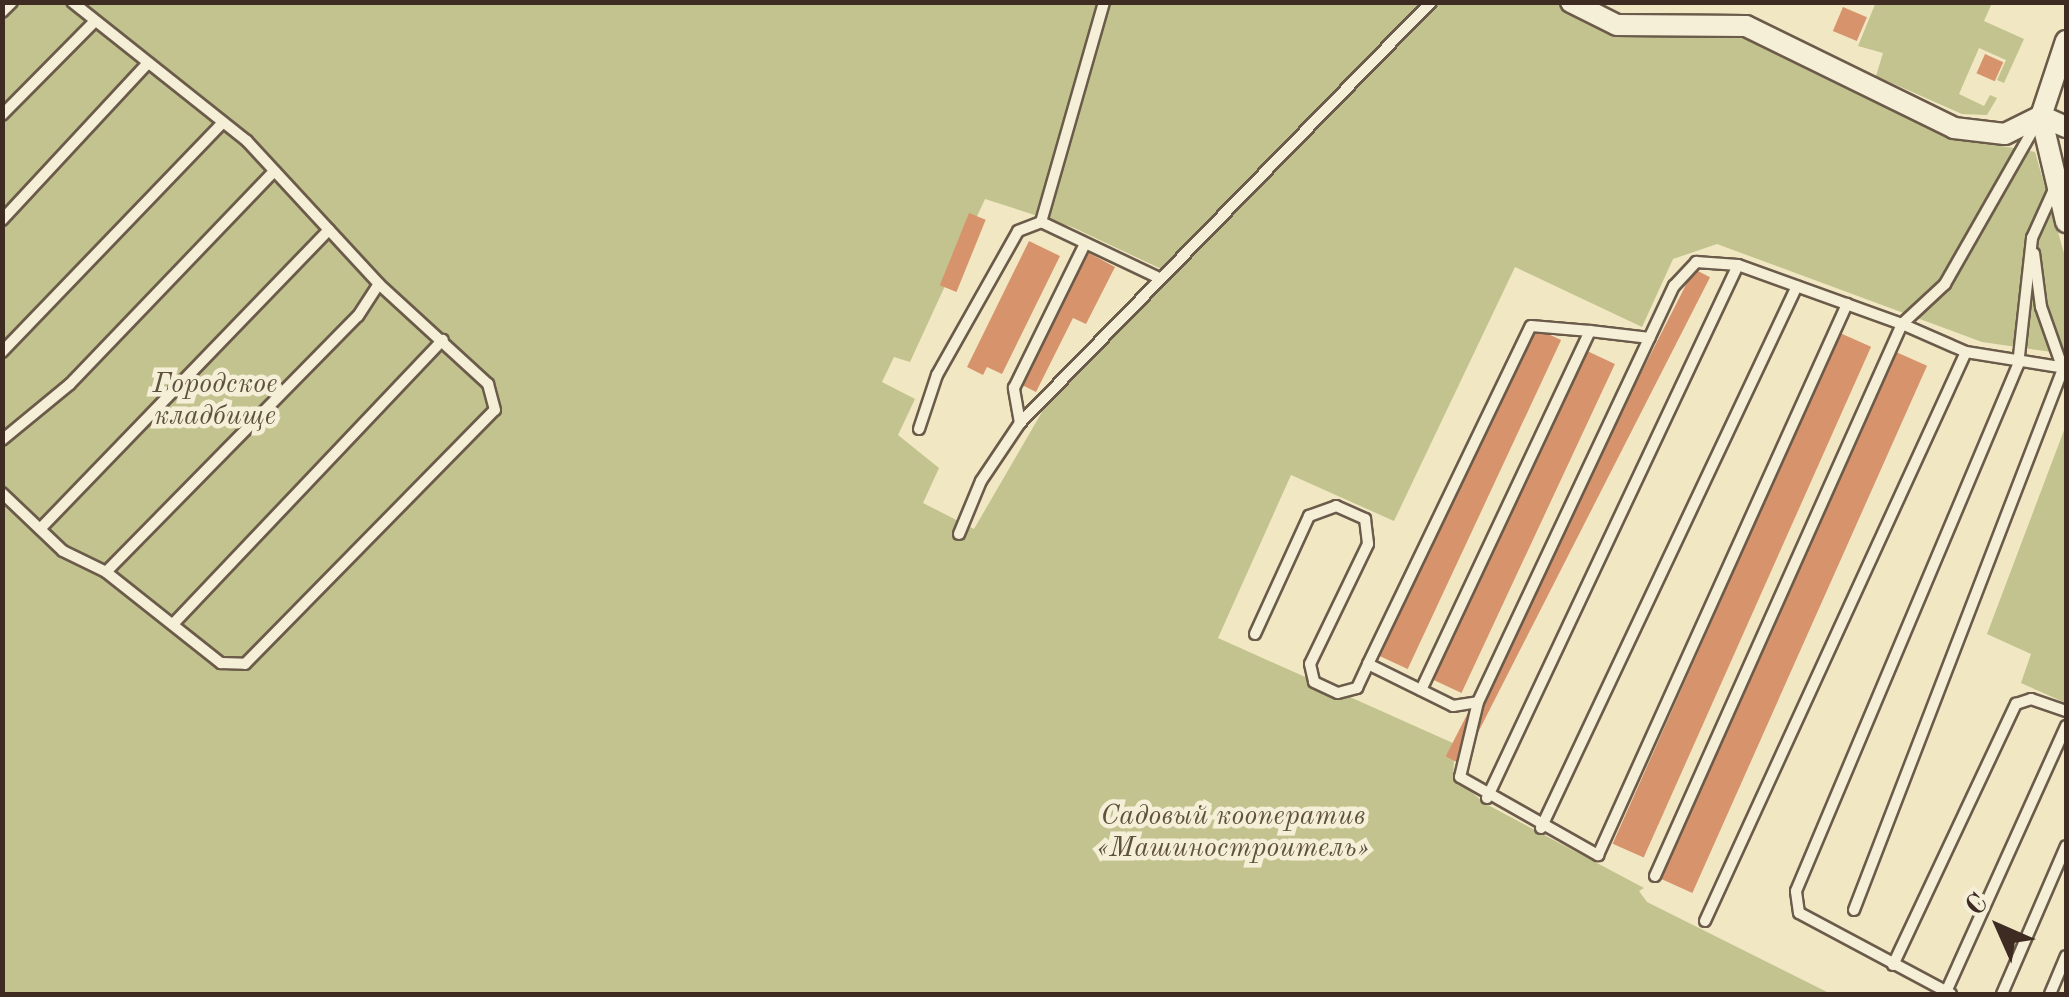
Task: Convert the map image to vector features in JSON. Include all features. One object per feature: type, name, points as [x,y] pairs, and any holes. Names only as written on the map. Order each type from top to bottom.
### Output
[{"type":"street","points":[[1571,2],[1616,25],[1746,26],[1954,128],[2005,134],[2041,116]]},
{"type":"street","points":[[2066,41],[2041,116],[2066,222]]},
{"type":"street","points":[[2041,116],[2066,127]]},
{"type":"lane","points":[[2,12],[12,2]]},
{"type":"lane","points":[[2,493],[62,551],[106,572],[140,606],[174,622],[221,663],[245,664],[495,410],[488,384],[379,284],[274,171],[222,123],[72,2]]},
{"type":"lane","points":[[1041,222],[1104,2]]},
{"type":"lane","points":[[959,534],[981,480],[1020,423],[1431,2]]},
{"type":"lane","points":[[2,115],[94,22]]},
{"type":"lane","points":[[2,220],[148,64]]},
{"type":"lane","points":[[1655,876],[1902,324],[1945,284],[2041,116]]},
{"type":"lane","points":[[2,352],[222,123]]},
{"type":"lane","points":[[2,440],[70,384],[274,171]]},
{"type":"lane","points":[[2056,184],[2032,238],[2018,365],[1796,891],[1799,912],[1948,993],[2066,726]]},
{"type":"lane","points":[[1041,222],[1084,246],[1159,278]]},
{"type":"lane","points":[[919,430],[937,375],[1018,231],[1041,222]]},
{"type":"lane","points":[[40,529],[329,230]]},
{"type":"lane","points":[[1854,910],[2065,368],[2041,307],[2032,238]]},
{"type":"lane","points":[[1020,423],[1014,388],[1084,246]]},
{"type":"lane","points":[[1847,304],[1598,855],[1486,798],[1460,777],[1478,702],[1650,338],[1696,262],[1738,265],[1797,286],[1847,304],[1902,324],[1966,352],[2018,365],[2065,368]]},
{"type":"lane","points":[[1486,798],[1738,265]]},
{"type":"lane","points":[[106,572],[358,316],[379,284]]},
{"type":"lane","points":[[1541,828],[1797,286]]},
{"type":"lane","points":[[1255,634],[1309,516],[1336,506],[1365,519],[1368,544],[1310,664],[1314,682],[1338,693],[1356,688],[1531,326],[1650,338]]},
{"type":"lane","points":[[1420,690],[1590,331]]},
{"type":"lane","points":[[174,622],[443,340]]},
{"type":"lane","points":[[1705,920],[1966,352]]},
{"type":"lane","points":[[1368,664],[1453,706],[1478,702]]},
{"type":"lane","points":[[1893,965],[2016,704],[2031,699],[2066,712]]},
{"type":"lane","points":[[2002,994],[2066,846]]},
{"type":"lane","points":[[2050,994],[2066,956]]},
{"type":"green space","points":[[1557,2],[1617,32],[1746,34],[1952,137],[2035,152],[2066,260],[2066,354],[1982,342],[1717,244],[1673,259],[1642,327],[1515,267],[1394,521],[1291,475],[1218,638],[1455,744],[1453,777],[1486,804],[1644,888],[1639,891],[1647,902],[1831,994],[3,994],[2,3]],"holes":[[[985,199],[1072,227],[1172,274],[1046,405],[974,529],[923,503],[939,468],[898,435],[915,399],[882,382],[894,357],[910,362]]]},
{"type":"green space","points":[[1876,2],[1992,3],[1984,21],[2024,39],[2004,83],[1997,80],[2006,60],[1979,48],[1959,94],[1984,106],[1990,95],[1997,98],[1987,115],[1962,114],[1876,76],[1883,53],[1858,46]]},
{"type":"green space","points":[[2066,425],[2066,703],[2021,683],[2031,654],[1987,634]]},
{"type":"building","points":[[1843,7],[1867,17],[1857,41],[1833,31]]},
{"type":"building","points":[[1985,54],[2003,62],[1995,81],[1976,73]]},
{"type":"building","points":[[969,213],[986,220],[956,292],[940,285]]},
{"type":"building","points":[[1029,241],[1060,256],[1002,374],[987,367],[983,375],[967,367]]},
{"type":"building","points":[[1087,252],[1115,267],[1086,324],[1073,318],[1036,392],[1020,384]]},
{"type":"building","points":[[1694,269],[1710,277],[1462,765],[1446,756]]},
{"type":"building","points":[[1533,327],[1561,340],[1408,669],[1380,656]]},
{"type":"building","points":[[1840,333],[1871,347],[1644,858],[1613,844]]},
{"type":"building","points":[[1585,350],[1615,364],[1461,693],[1432,679]]},
{"type":"building","points":[[1896,352],[1927,366],[1692,893],[1661,879]]},
{"type":"park label","name":"Городское кладбище","points":[[215,401]]},
{"type":"park label","name":"Садовый кооператив «Машиностроитель»","points":[[1233,833]]}]
